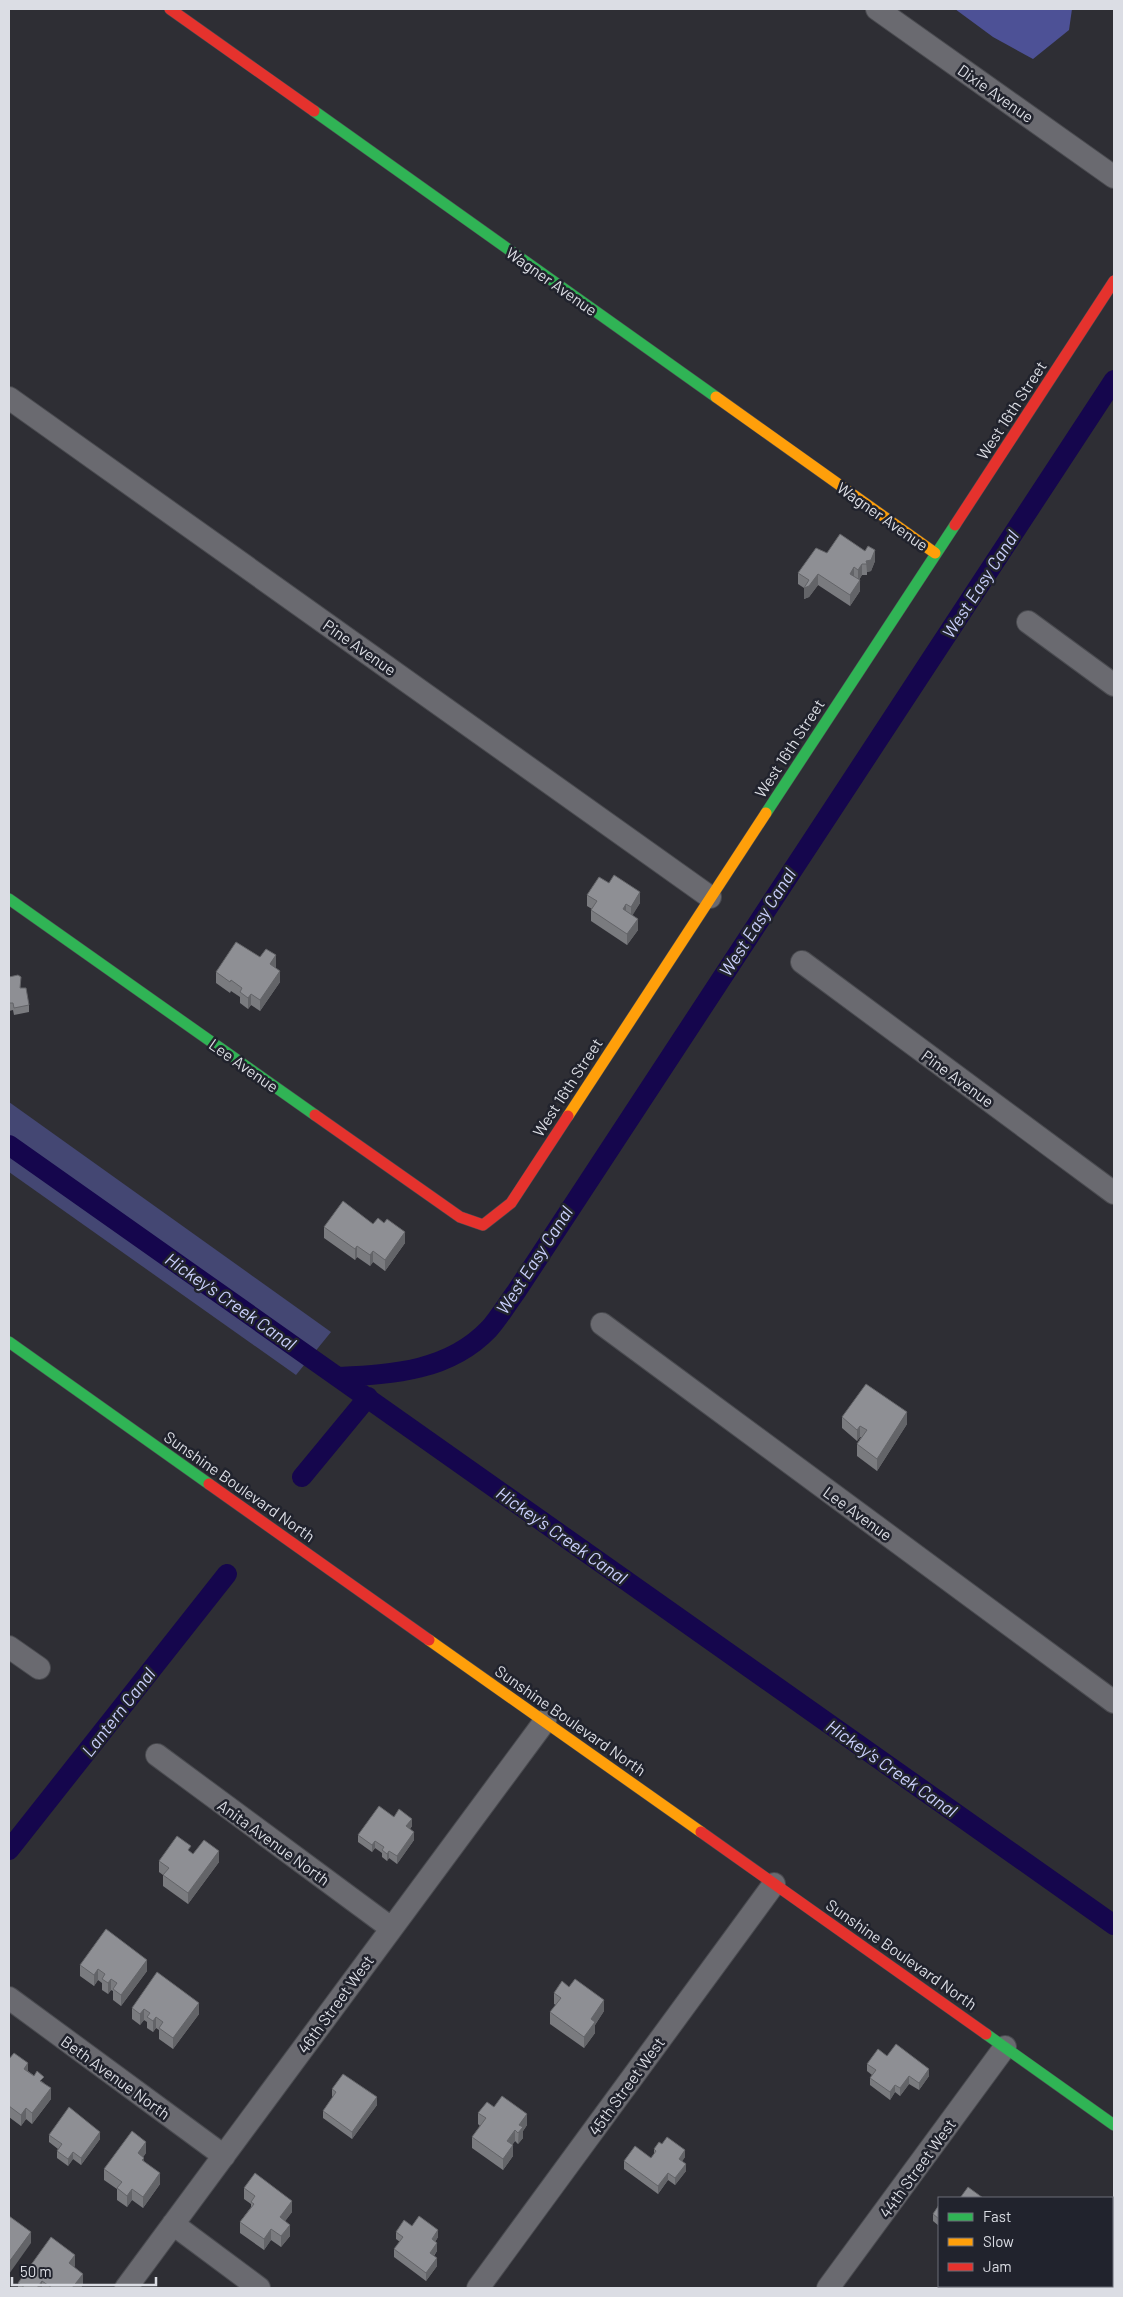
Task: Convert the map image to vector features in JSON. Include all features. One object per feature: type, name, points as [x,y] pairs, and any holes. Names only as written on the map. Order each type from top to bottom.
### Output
[{"type":"street","name":"Wagner Avenue","points":[[170,9],[935,553]]},
{"type":"street","name":"Dixie Avenue","points":[[877,9],[1114,177]]},
{"type":"street","name":"West 16th Street","points":[[483,1225],[511,1203],[710,897],[809,749],[935,553],[1036,404],[1114,281]]},
{"type":"street","name":"Pine Avenue","points":[[9,398],[710,897]]},
{"type":"street","points":[[1028,622],[1114,685]]},
{"type":"street","name":"Lee Avenue","points":[[9,899],[460,1217],[483,1225]]},
{"type":"street","name":"Pine Avenue","points":[[802,962],[1114,1193]]},
{"type":"street","name":"Lee Avenue","points":[[602,1324],[1114,1702]]},
{"type":"street","name":"Sunshine Boulevard North","points":[[9,1342],[1114,2125]]},
{"type":"street","points":[[9,1647],[39,1668]]},
{"type":"street","name":"46th Street West","points":[[126,2288],[545,1721]]},
{"type":"street","name":"Anita Avenue North","points":[[157,1755],[391,1928]]},
{"type":"street","name":"45th Street West","points":[[478,2288],[774,1884]]},
{"type":"street","name":"Beth Avenue North","points":[[9,1998],[224,2156]]},
{"type":"street","name":"44th Street West","points":[[828,2288],[1005,2047]]},
{"type":"street","points":[[173,2224],[259,2288]]},
{"type":"shaded area","points":[[955,9],[1072,9],[1069,30],[1033,59],[993,37]]},
{"type":"shaded area","points":[[9,1102],[331,1332],[296,1375],[9,1172]]},
{"type":"building","points":[[840,534],[865,551],[868,546],[875,550],[871,560],[866,561],[867,564],[862,564],[858,570],[854,567],[850,574],[860,580],[850,595],[818,574],[809,586],[804,588],[809,580],[798,573],[816,548],[827,553]]},
{"type":"building","points":[[614,875],[640,892],[631,907],[626,904],[623,909],[638,919],[627,934],[591,910],[597,901],[587,895],[599,877],[609,883]]},
{"type":"building","points":[[236,942],[260,957],[266,949],[276,955],[270,964],[280,971],[260,1000],[251,994],[248,998],[240,992],[242,988],[216,972]]},
{"type":"building","points":[[18,975],[21,977],[20,988],[26,988],[29,1005],[14,1008],[13,1003],[9,1003],[9,977]]},
{"type":"building","points":[[343,1201],[373,1224],[378,1218],[384,1223],[387,1219],[405,1232],[385,1260],[373,1251],[370,1255],[357,1246],[355,1249],[324,1227]]},
{"type":"building","points":[[866,1384],[907,1412],[877,1459],[857,1444],[867,1430],[860,1426],[857,1430],[842,1417]]},
{"type":"building","points":[[379,1806],[394,1817],[399,1809],[412,1819],[406,1826],[414,1832],[397,1856],[389,1851],[387,1854],[382,1850],[384,1847],[375,1841],[372,1845],[358,1835]]},
{"type":"building","points":[[177,1836],[191,1846],[188,1850],[193,1854],[204,1840],[219,1851],[188,1893],[163,1875],[169,1868],[159,1861]]},
{"type":"building","points":[[106,1929],[147,1960],[121,1995],[113,1989],[117,1983],[111,1979],[108,1983],[102,1979],[105,1974],[98,1969],[94,1975],[80,1965]]},
{"type":"building","points":[[157,1972],[199,2003],[173,2038],[159,2028],[163,2022],[156,2017],[153,2021],[147,2017],[150,2013],[144,2009],[140,2014],[132,2008]]},
{"type":"building","points":[[575,1979],[604,2000],[591,2019],[595,2022],[584,2037],[550,2012],[561,1998],[554,1993],[562,1981],[569,1987]]},
{"type":"building","points":[[896,2044],[929,2069],[919,2083],[909,2076],[900,2088],[895,2085],[890,2092],[870,2078],[876,2070],[867,2064],[878,2049],[887,2056]]},
{"type":"building","points":[[14,2053],[28,2063],[24,2069],[34,2076],[37,2071],[44,2077],[40,2081],[51,2088],[32,2113],[26,2108],[21,2115],[9,2106],[9,2059]]},
{"type":"building","points":[[343,2074],[377,2097],[352,2132],[323,2111],[336,2092],[332,2089]]},
{"type":"building","points":[[502,2096],[527,2114],[519,2125],[523,2127],[518,2133],[515,2130],[507,2141],[513,2145],[503,2159],[472,2137],[486,2118],[478,2113],[487,2102],[494,2107]]},
{"type":"building","points":[[69,2107],[100,2132],[81,2158],[73,2152],[68,2159],[57,2151],[62,2144],[49,2135]]},
{"type":"building","points":[[132,2131],[146,2142],[138,2153],[144,2158],[142,2160],[160,2173],[143,2197],[132,2189],[127,2196],[117,2188],[122,2182],[104,2169]]},
{"type":"building","points":[[667,2137],[685,2150],[679,2159],[686,2164],[675,2178],[668,2173],[658,2186],[624,2161],[635,2146],[651,2158],[659,2142],[662,2144]]},
{"type":"building","points":[[255,2173],[292,2201],[280,2217],[290,2225],[281,2236],[271,2229],[264,2239],[240,2222],[254,2204],[251,2202],[255,2196],[244,2188]]},
{"type":"building","points":[[968,2187],[982,2197],[961,2197]]},
{"type":"building","points":[[938,2206],[938,2218],[933,2214]]},
{"type":"building","points":[[9,2216],[31,2232],[9,2262]]},
{"type":"building","points":[[419,2216],[438,2230],[432,2239],[437,2243],[430,2253],[437,2258],[426,2273],[394,2249],[403,2237],[396,2232],[404,2220],[412,2226]]},
{"type":"building","points":[[1114,2217],[1114,2254],[1113,2254]]},
{"type":"building","points":[[51,2237],[75,2255],[69,2263],[83,2274],[72,2288],[52,2288],[42,2281],[37,2288],[25,2288],[18,2283]]},
{"type":"waterway","name":"West Easy Canal","points":[[339,1377],[400,1372],[438,1362],[456,1354],[473,1343],[496,1320],[1114,380]]},
{"type":"waterway","name":"Hickey's Creek Canal","points":[[9,1145],[1114,1925]]},
{"type":"waterway","name":"Lantern Canal","points":[[302,1477],[368,1397]]},
{"type":"waterway","name":"Lantern Canal","points":[[9,1850],[227,1574]]},
{"type":"traffic: fast","points":[[314,111],[716,397]]},
{"type":"traffic: fast","points":[[766,813],[955,525]]},
{"type":"traffic: fast","points":[[9,899],[315,1115]]},
{"type":"traffic: fast","points":[[9,1342],[209,1484]]},
{"type":"traffic: fast","points":[[986,2034],[1114,2125]]},
{"type":"traffic: slow","points":[[716,397],[935,553]]},
{"type":"traffic: slow","points":[[568,1116],[766,813]]},
{"type":"traffic: slow","points":[[429,1640],[701,1832]]},
{"type":"traffic: jam","points":[[170,9],[314,111]]},
{"type":"traffic: jam","points":[[955,525],[1114,281]]},
{"type":"traffic: jam","points":[[315,1115],[460,1217],[483,1225],[511,1203],[568,1116]]},
{"type":"traffic: jam","points":[[209,1484],[429,1640]]},
{"type":"traffic: jam","points":[[701,1832],[986,2034]]}]
